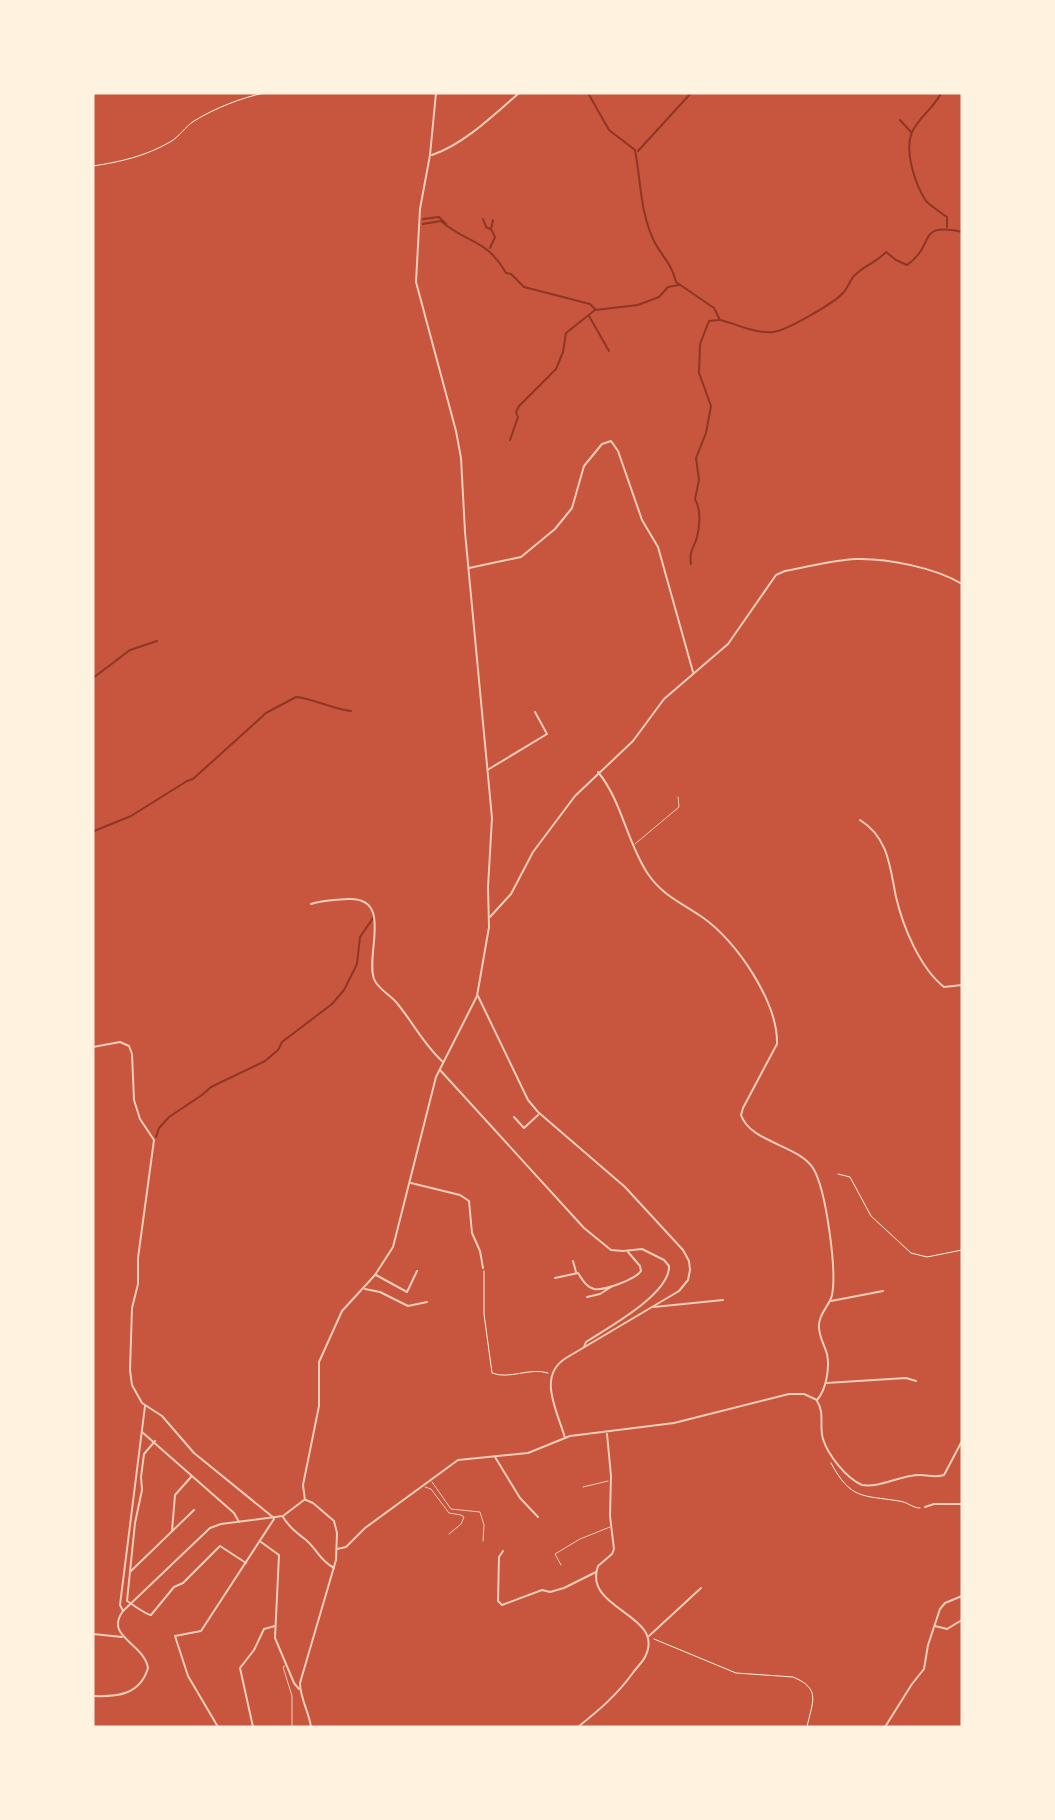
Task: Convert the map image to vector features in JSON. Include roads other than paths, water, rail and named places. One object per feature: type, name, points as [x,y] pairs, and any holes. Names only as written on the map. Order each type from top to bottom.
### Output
[{"type":"street","points":[[305,1500],[303,1485],[319,1406],[319,1362],[341,1314],[375,1275],[393,1247],[439,1069],[477,996],[489,918],[488,887],[493,826],[468,568],[460,450],[416,282],[420,209],[430,155],[436,93]]},
{"type":"street","points":[[430,155],[471,133],[519,93]]},
{"type":"street","points":[[468,568],[521,557],[555,529],[572,508],[584,466],[602,444],[611,441],[618,451],[642,520],[659,550],[693,673]]},
{"type":"street","points":[[489,918],[511,894],[533,852],[575,796],[633,741],[655,708],[728,644],[772,579],[785,571],[857,559],[921,569],[945,575],[962,584]]},
{"type":"street","points":[[488,769],[547,733],[535,712]]},
{"type":"street","points":[[598,772],[607,785],[647,873],[662,892],[705,919],[735,947],[764,995],[775,1028],[777,1044],[743,1108],[742,1118],[745,1124],[758,1133],[808,1162],[816,1173],[829,1221],[833,1286],[830,1301],[819,1322],[820,1337],[827,1358],[825,1383],[817,1400],[822,1415],[824,1441],[844,1471],[862,1485],[876,1485],[915,1476],[944,1475],[962,1441]]},
{"type":"street","points":[[860,820],[878,837],[888,854],[898,905],[924,968],[944,987],[962,985]]},
{"type":"street","points":[[311,904],[326,900],[359,899],[370,906],[375,925],[375,981],[395,1001],[423,1042],[444,1062]]},
{"type":"street","points":[[477,996],[483,1003],[521,1088],[540,1114],[625,1187],[687,1256],[690,1270],[684,1286],[560,1362],[551,1374],[550,1387],[565,1438]]},
{"type":"street","points":[[93,1047],[120,1042],[129,1046],[132,1055],[134,1100],[140,1119],[153,1137],[138,1258],[138,1284],[132,1304],[132,1385],[145,1405],[159,1413],[194,1453],[274,1518]]},
{"type":"street","points":[[439,1069],[584,1228],[611,1250],[642,1249],[660,1257],[669,1266],[669,1276],[655,1296],[586,1342],[584,1348]]},
{"type":"street","points":[[514,1117],[524,1128],[540,1114]]},
{"type":"street","points":[[410,1183],[460,1195],[469,1201],[472,1233],[480,1251],[483,1268]]},
{"type":"street","points":[[573,1261],[576,1273],[592,1288],[614,1285],[637,1277],[640,1273],[640,1266],[627,1251]]},
{"type":"street","points":[[375,1275],[407,1292],[417,1272]]},
{"type":"street","points":[[555,1278],[576,1273]]},
{"type":"street","points":[[587,1297],[600,1294],[614,1285]]},
{"type":"street","points":[[364,1288],[380,1292],[408,1306],[428,1302]]},
{"type":"street","points":[[830,1301],[883,1291]]},
{"type":"street","points":[[653,1307],[723,1300]]},
{"type":"street","points":[[825,1383],[906,1378],[916,1381]]},
{"type":"street","points":[[337,1549],[346,1547],[365,1528],[458,1460],[534,1451],[565,1438],[685,1421],[789,1394],[804,1394],[817,1400]]},
{"type":"street","points":[[123,1611],[120,1605],[145,1405]]},
{"type":"street","points":[[141,1432],[155,1441],[234,1513],[239,1522]]},
{"type":"street","points":[[607,1432],[614,1552],[598,1566],[596,1580],[604,1598],[628,1613],[648,1636]]},
{"type":"street","points":[[155,1441],[144,1454],[142,1490],[135,1522],[127,1599],[146,1615],[152,1615],[174,1587],[183,1583],[220,1546],[246,1563]]},
{"type":"street","points":[[495,1456],[520,1498],[538,1517]]},
{"type":"street","points":[[172,1532],[175,1495],[192,1476]]},
{"type":"street","points":[[93,1696],[128,1693],[138,1687],[145,1676],[147,1665],[143,1654],[123,1637],[118,1622],[123,1611],[205,1531],[215,1526],[283,1516],[305,1500]]},
{"type":"street","points":[[300,1689],[337,1549],[334,1521],[313,1503],[305,1500]]},
{"type":"street","points":[[925,1507],[934,1504],[962,1504]]},
{"type":"street","points":[[130,1572],[194,1510]]},
{"type":"street","points":[[283,1516],[292,1530],[305,1539],[317,1556],[334,1568]]},
{"type":"street","points":[[218,1727],[188,1676],[175,1636],[201,1631],[274,1518]]},
{"type":"street","points":[[260,1542],[279,1555],[276,1641],[294,1684],[300,1689],[312,1727]]},
{"type":"street","points":[[503,1551],[499,1557],[498,1601],[502,1605],[542,1590],[550,1592],[564,1588],[596,1572]]},
{"type":"street","points":[[578,1727],[619,1692],[645,1658],[648,1636],[701,1588]]},
{"type":"street","points":[[886,1727],[924,1669],[940,1609],[945,1603],[962,1596]]},
{"type":"street","points":[[934,1626],[947,1629],[962,1620]]},
{"type":"street","points":[[253,1727],[240,1668],[254,1650],[264,1629],[276,1626]]},
{"type":"street","points":[[93,1634],[123,1637]]},
{"type":"lane","points":[[633,845],[679,807],[678,797]]},
{"type":"lane","points":[[430,1480],[451,1508],[480,1512],[484,1525],[483,1541]]},
{"type":"lane","points":[[583,1487],[610,1481]]},
{"type":"lane","points":[[423,1486],[431,1489],[449,1513],[464,1517],[461,1524],[449,1534]]},
{"type":"lane","points":[[561,1565],[555,1554],[580,1539],[612,1526]]},
{"type":"lane","points":[[286,1665],[283,1667],[291,1692],[292,1727]]},
{"type":"waterway","points":[[588,93],[609,130],[635,150],[646,221],[676,282],[714,308],[720,320],[760,332],[773,332],[788,327],[838,298],[855,275],[886,252],[907,265],[922,250],[932,233],[938,230],[962,232]]},
{"type":"waterway","points":[[638,151],[691,93]]},
{"type":"waterway","points":[[941,93],[912,132],[909,148],[912,167],[922,194],[927,202],[947,217],[947,227]]},
{"type":"waterway","points":[[900,120],[911,132]]},
{"type":"waterway","points":[[423,219],[439,217],[446,224]]},
{"type":"waterway","points":[[483,219],[486,227],[490,229]]},
{"type":"waterway","points":[[490,248],[495,237],[491,229],[493,220]]},
{"type":"waterway","points":[[423,224],[441,221],[484,247],[506,273],[511,274],[524,287],[590,304],[595,309]]},
{"type":"waterway","points":[[510,440],[519,406],[556,369],[563,352],[566,333],[595,310],[638,305],[659,297],[668,287],[679,285]]},
{"type":"waterway","points":[[589,316],[609,351]]},
{"type":"waterway","points":[[691,564],[691,552],[699,523],[695,499],[699,480],[696,458],[706,433],[711,406],[699,373],[700,344],[709,321],[719,320]]},
{"type":"waterway","points":[[93,678],[130,650],[157,641]]},
{"type":"waterway","points":[[94,831],[131,816],[193,779],[266,713],[296,697],[351,711]]},
{"type":"waterway","points":[[156,1137],[159,1128],[169,1117],[211,1087],[265,1061],[278,1050],[282,1042],[332,1004],[344,990],[357,964],[360,937],[373,918]]}]
